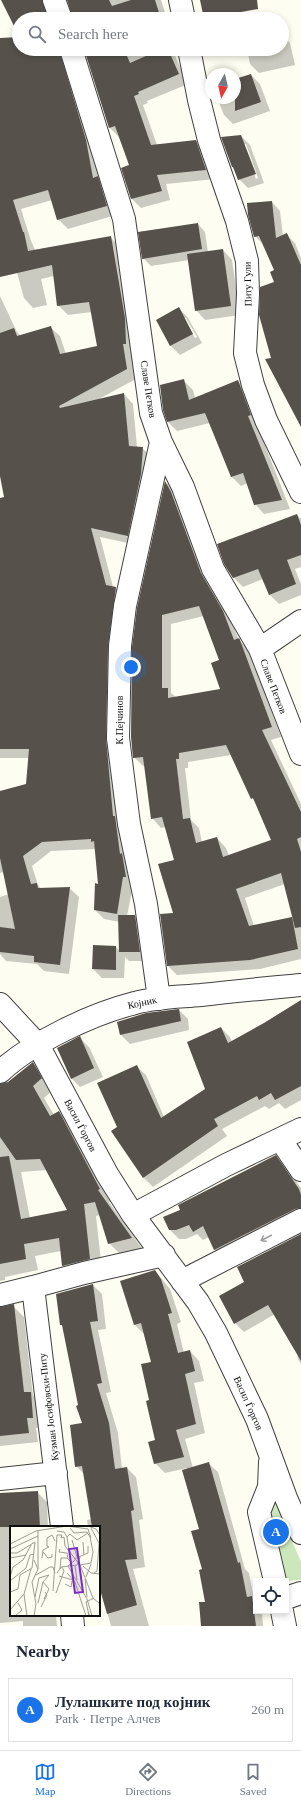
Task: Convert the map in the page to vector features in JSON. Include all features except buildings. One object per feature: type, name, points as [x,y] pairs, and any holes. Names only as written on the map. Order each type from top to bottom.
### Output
[{"type":"street","points":[[54,0],[58,12]]},
{"type":"street","points":[[180,0],[183,12]]},
{"type":"street","name":"Славе Петков","points":[[73,56],[124,219],[151,413],[161,442],[183,487],[212,569],[260,649],[301,754]]},
{"type":"street","name":"Питу Гули","points":[[190,56],[209,140],[237,221],[247,261],[248,294],[245,353],[253,385],[266,420],[299,484]]},
{"type":"street","name":"К.Пејчинов","points":[[159,999],[146,904],[128,824],[118,738],[120,646],[125,606],[161,442]]},
{"type":"street","points":[[260,649],[301,621]]},
{"type":"street","name":"Којник","points":[[0,1072],[14,1059],[72,1027],[108,1011],[135,1003],[159,999],[301,984]]},
{"type":"street","name":"Васил Ѓоргов","points":[[0,1004],[38,1045],[106,1174],[133,1215],[198,1302],[216,1333],[257,1419],[301,1533]]},
{"type":"street","points":[[133,1215],[226,1165],[301,1129]]},
{"type":"street","points":[[280,1139],[301,1170]]},
{"type":"street","points":[[182,1281],[301,1220]]},
{"type":"street","points":[[0,1295],[84,1273],[164,1255]]},
{"type":"street","name":"Кузман Јосифовски-Питу","points":[[33,1287],[62,1526]]},
{"type":"street","points":[[270,1456],[269,1487],[259,1512],[274,1578]]},
{"type":"street","points":[[0,1479],[56,1473]]},
{"type":"street","points":[[289,1597],[301,1593]]},
{"type":"street","points":[[283,1614],[285,1626]]},
{"type":"street","points":[[72,1616],[73,1626]]},
{"type":"green space","points":[[269,1487],[301,1562],[301,1580],[289,1581],[289,1578],[282,1578],[269,1551]]},
{"type":"place","name":"Лулашките под којник","points":[[276,1532]]}]
